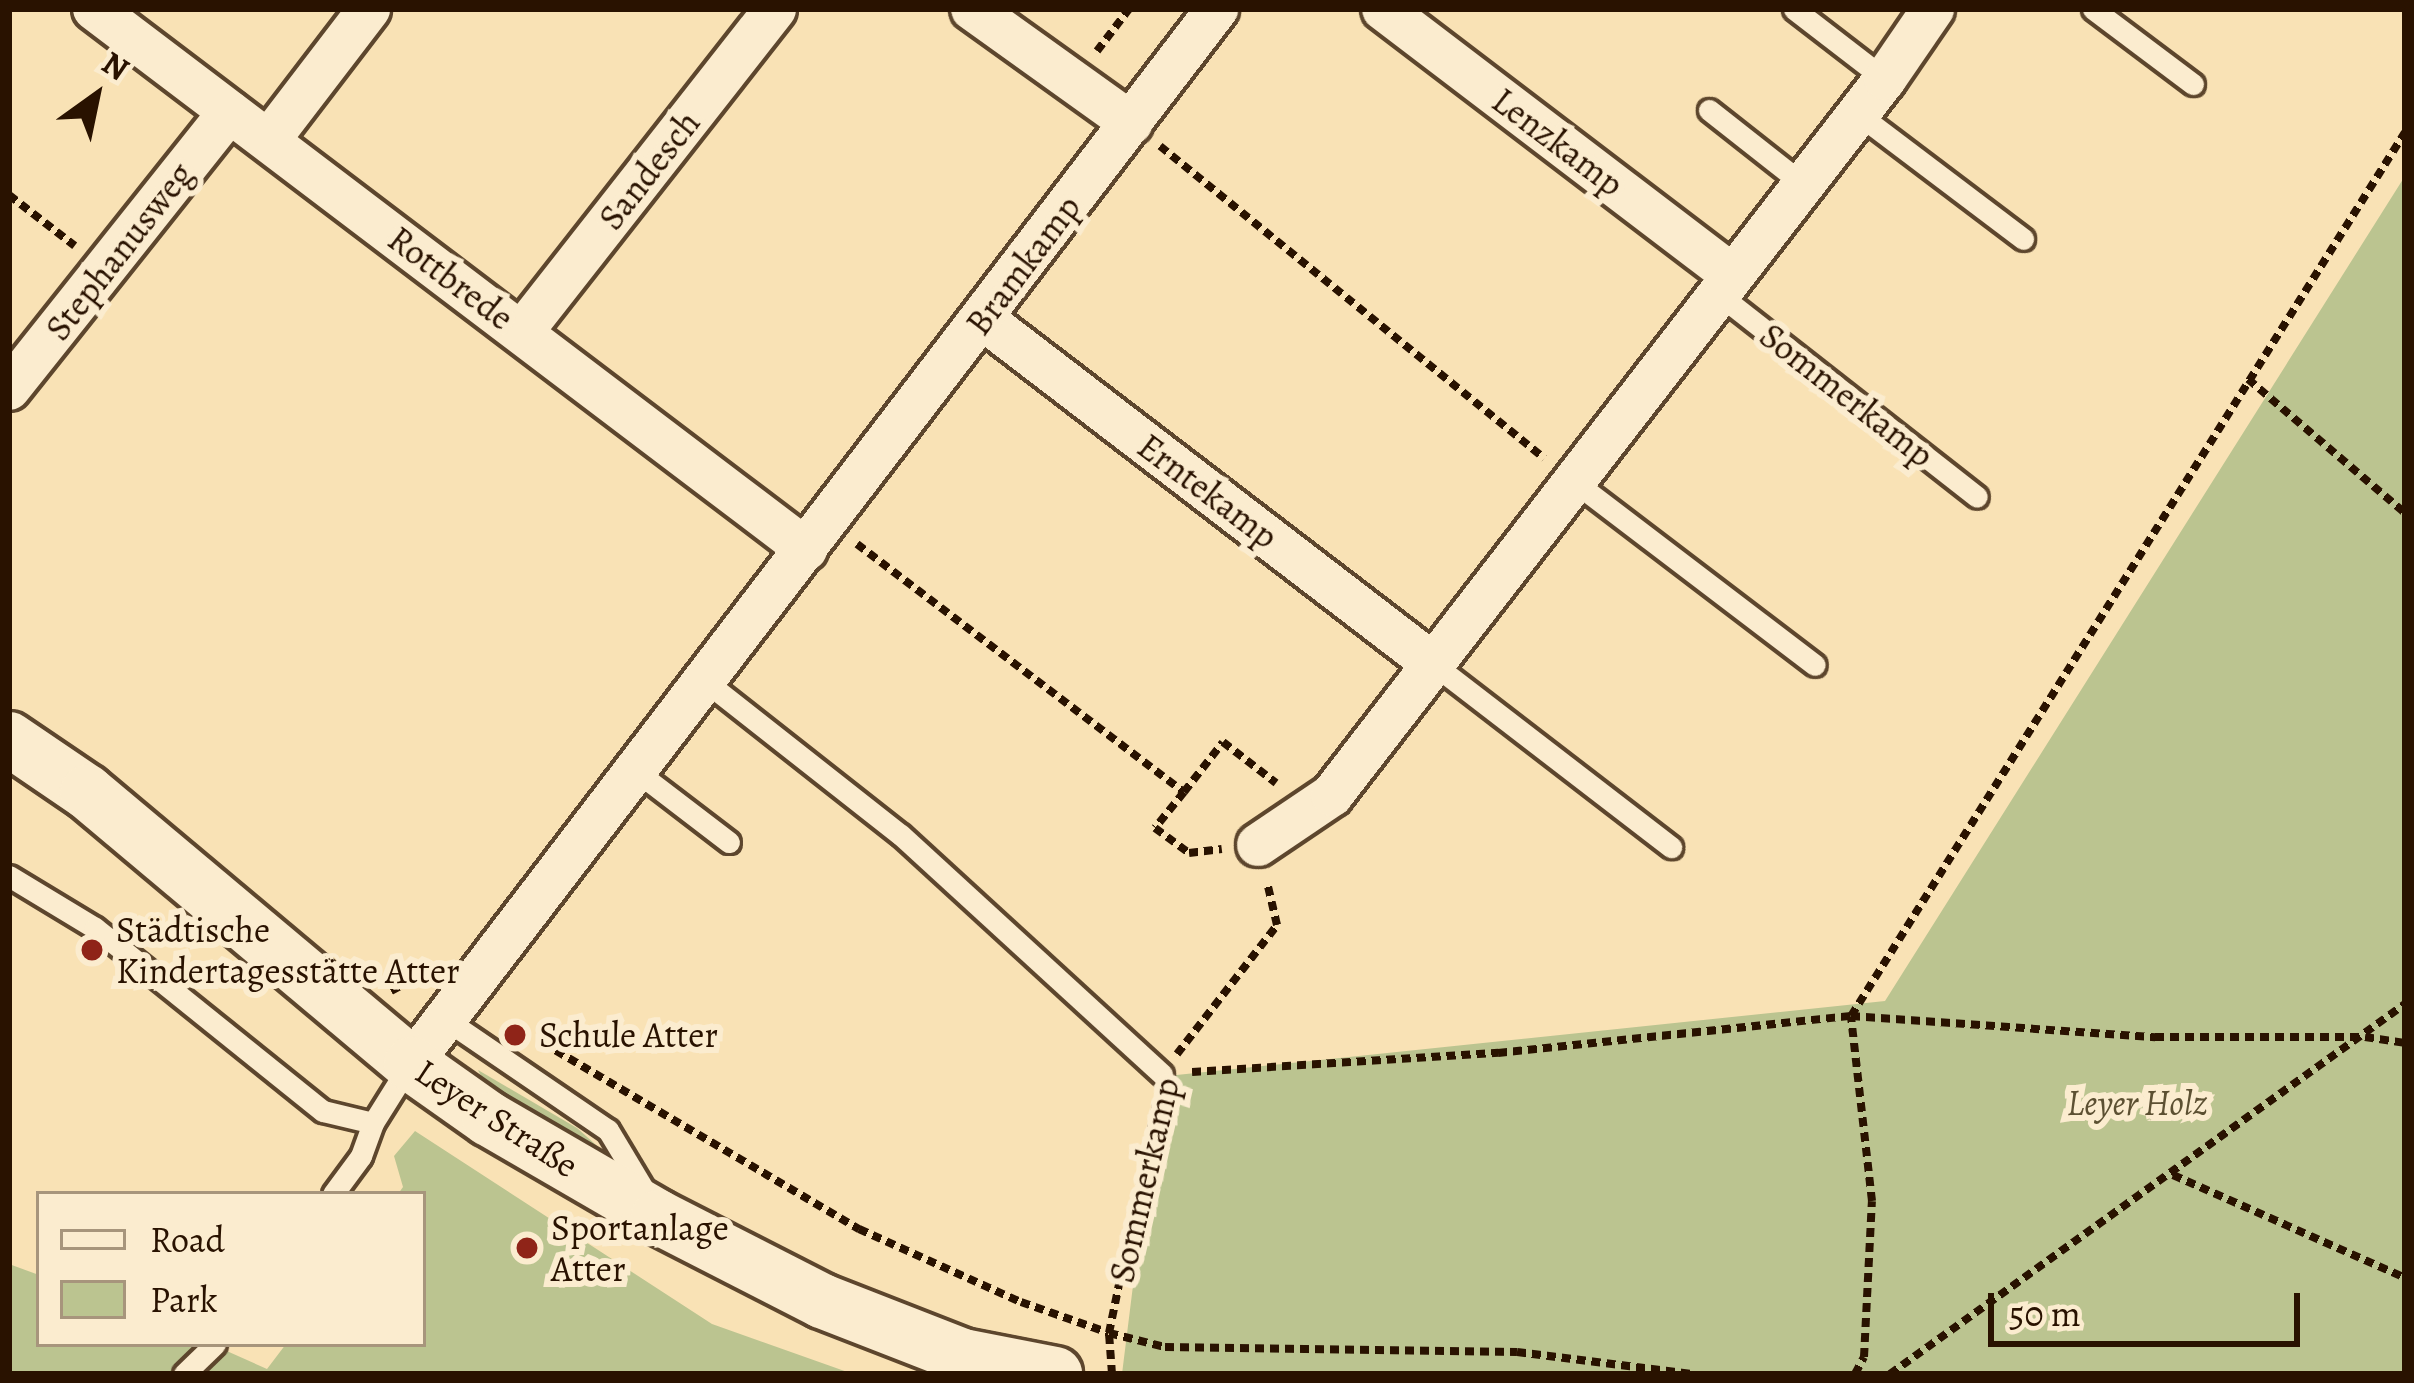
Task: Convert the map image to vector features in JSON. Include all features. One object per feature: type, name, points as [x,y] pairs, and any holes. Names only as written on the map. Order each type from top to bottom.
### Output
[{"type":"street","name":"Rottbrede","points":[[94,9],[522,332],[817,535]]},
{"type":"street","points":[[269,140],[369,9]]},
{"type":"street","name":"Sandesch","points":[[522,332],[775,9]]},
{"type":"street","points":[[972,9],[1131,123]]},
{"type":"street","name":"Bramkamp","points":[[411,1064],[1217,9]]},
{"type":"street","name":"Lenzkamp","points":[[1383,9],[1725,284]]},
{"type":"street","points":[[1258,845],[1332,795],[1571,480],[1886,79],[1933,9]]},
{"type":"street","name":"Stephanusweg","points":[[9,389],[229,112]]},
{"type":"street","name":"Erntekamp","points":[[983,319],[1432,663]]},
{"type":"street","name":"Leyer Straße","points":[[9,739],[87,792],[411,1064],[489,1119],[658,1216],[822,1301],[963,1356],[1054,1374]]},
{"type":"lane","points":[[1794,9],[1886,79]]},
{"type":"lane","points":[[2093,9],[2193,84]]},
{"type":"lane","points":[[1708,110],[1803,184]]},
{"type":"lane","points":[[1858,114],[2023,239]]},
{"type":"lane","name":"Sommerkamp","points":[[1725,284],[1977,497]]},
{"type":"lane","points":[[1571,480],[1815,665]]},
{"type":"lane","points":[[1432,663],[1671,847]]},
{"type":"lane","points":[[705,681],[902,835],[1162,1074]]},
{"type":"lane","points":[[636,771],[729,842]]},
{"type":"lane","points":[[9,876],[95,928],[323,1111],[373,1123]]},
{"type":"lane","points":[[454,1006],[608,1130],[635,1167],[658,1216]]},
{"type":"lane","name":"Bramkamp","points":[[335,1191],[362,1156],[373,1123],[411,1064]]},
{"type":"lane","points":[[184,1374],[211,1347]]},
{"type":"path","points":[[1131,123],[1571,480]]},
{"type":"path","points":[[1855,1374],[1864,1357],[1872,1201],[1851,1016],[2405,131]]},
{"type":"path","points":[[9,195],[104,268]]},
{"type":"path","points":[[2248,379],[2405,513]]},
{"type":"path","points":[[817,535],[1184,792]]},
{"type":"path","points":[[1258,845],[1189,853],[1155,829],[1222,742],[1310,810]]},
{"type":"path","name":"Sommerkamp","points":[[1112,1374],[1108,1333],[1162,1074],[1277,926],[1258,845]]},
{"type":"path","points":[[343,1007],[364,982],[392,991],[424,964],[454,1006]]},
{"type":"path","points":[[1890,1374],[2405,1004]]},
{"type":"path","points":[[1162,1074],[1498,1053],[1851,1016],[2156,1036],[2365,1036],[2405,1042]]},
{"type":"path","points":[[540,1041],[859,1229],[981,1285],[1108,1333],[1165,1347],[1517,1352],[1690,1374]]},
{"type":"path","points":[[2171,1174],[2405,1278]]},
{"type":"green space","name":"Leyer Holz","points":[[2405,176],[2405,1374],[1122,1374],[1150,1149],[1167,1076],[1885,1001]]},
{"type":"green space","points":[[478,1070],[577,1128],[614,1161],[490,1094]]},
{"type":"green space","name":"Sportanlage Atter","points":[[415,1131],[712,1324],[853,1374],[9,1374],[9,1264],[36,1274],[36,1347],[218,1347],[267,1369],[284,1347],[426,1347],[426,1191],[400,1191],[394,1156]]},
{"type":"place","name":"Städtische Kindertagesstätte Atter","points":[[92,950]]},
{"type":"place","name":"Schule Atter","points":[[515,1035]]},
{"type":"place","name":"Sportanlage Atter","points":[[527,1248]]}]
